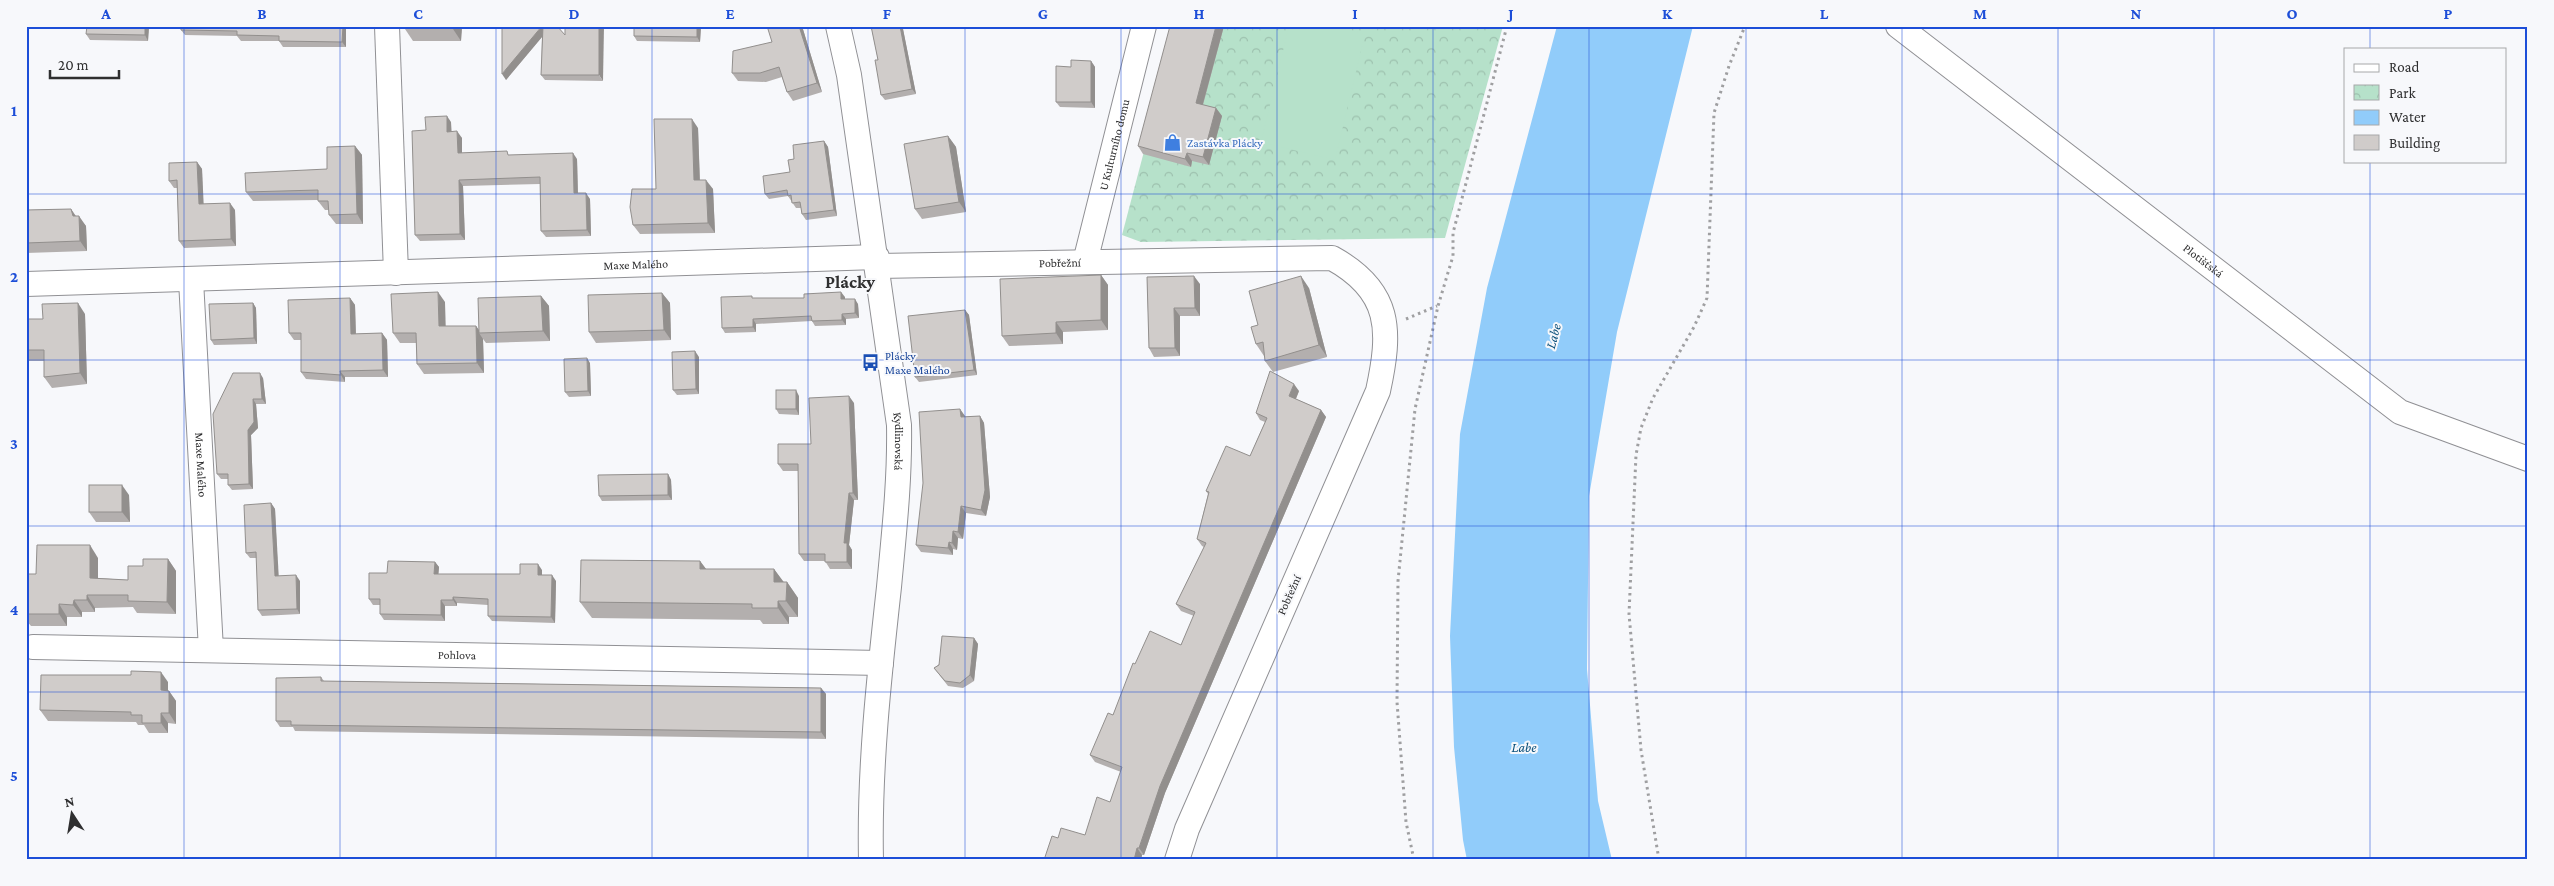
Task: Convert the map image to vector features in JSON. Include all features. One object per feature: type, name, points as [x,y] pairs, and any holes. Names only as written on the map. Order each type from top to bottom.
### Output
[{"type":"street","points":[[387,26],[396,273]]},
{"type":"street","name":"Kydlinovská","points":[[838,26],[849,75],[899,425],[900,473],[881,663],[870,822],[871,860]]},
{"type":"street","name":"U Kulturního domu","points":[[1085,262],[1144,26]]},
{"type":"street","name":"Plotišťská","points":[[1898,26],[2400,412],[2528,459]]},
{"type":"street","name":"Pobřežní","points":[[877,261],[1085,262],[1332,258],[1354,270],[1368,286],[1381,306],[1385,327],[1386,356],[1378,391],[1191,820],[1177,860]]},
{"type":"street","name":"Maxe Malého","points":[[26,284],[877,261]]},
{"type":"street","name":"Maxe Malého","points":[[191,280],[211,650]]},
{"type":"street","name":"Pohlova","points":[[33,646],[881,663]]},
{"type":"path","points":[[1414,860],[1406,822],[1397,702],[1398,581],[1415,409],[1438,306],[1453,256],[1453,233],[1507,26]]},
{"type":"path","points":[[1660,860],[1641,750],[1628,614],[1636,455],[1641,428],[1653,398],[1694,327],[1707,298],[1714,113],[1729,66],[1745,26]]},
{"type":"path","points":[[1385,327],[1438,306]]},
{"type":"green space","points":[[1177,26],[1503,26],[1445,238],[1141,242],[1122,235]]},
{"type":"green space","points":[[1289,26],[1335,26],[1365,34],[1335,160],[1261,142]]},
{"type":"water","name":"Labe","points":[[1557,26],[1693,26],[1617,332],[1589,496],[1587,669],[1598,801],[1612,860],[1467,860],[1463,840],[1454,747],[1450,636],[1460,434],[1487,288]]},
{"type":"building","points":[[87,26],[145,26],[145,35],[86,34]]},
{"type":"building","points":[[181,26],[343,26],[342,42],[279,41],[279,36],[237,35],[237,31],[181,30]]},
{"type":"building","points":[[502,26],[542,26],[502,74]]},
{"type":"building","points":[[543,26],[557,26],[565,35],[565,26],[599,26],[599,75],[541,75]]},
{"type":"building","points":[[634,26],[697,26],[697,37],[634,36]]},
{"type":"building","points":[[767,26],[799,26],[817,83],[787,92],[779,67],[760,73],[732,73],[733,51],[772,42]]},
{"type":"building","points":[[871,26],[900,26],[912,89],[881,95],[875,60],[878,60]]},
{"type":"building","points":[[1170,26],[1216,26],[1196,103],[1216,108],[1203,157],[1187,153],[1185,159],[1138,146]]},
{"type":"building","points":[[1071,60],[1091,61],[1091,102],[1056,102],[1056,66],[1071,67]]},
{"type":"building","points":[[447,116],[447,132],[457,131],[458,153],[507,151],[508,155],[573,153],[574,193],[586,193],[587,230],[541,231],[540,177],[459,180],[460,234],[415,235],[412,131],[426,130],[425,117]]},
{"type":"building","points":[[654,119],[692,119],[694,180],[706,180],[708,223],[633,225],[630,207],[632,189],[656,189]]},
{"type":"building","points":[[948,136],[959,202],[915,209],[904,144]]},
{"type":"building","points":[[824,141],[834,210],[802,214],[800,202],[792,203],[791,195],[788,196],[787,190],[765,194],[763,176],[790,172],[788,160],[794,159],[793,145]]},
{"type":"building","points":[[355,146],[357,214],[329,215],[328,201],[318,201],[318,190],[246,192],[245,173],[327,169],[327,147]]},
{"type":"building","points":[[197,162],[199,204],[230,203],[231,239],[179,241],[177,180],[169,181],[169,163]]},
{"type":"building","points":[[71,209],[73,216],[79,216],[80,241],[26,243],[26,210]]},
{"type":"building","points":[[1101,275],[1101,320],[1056,322],[1056,333],[1002,336],[1000,279]]},
{"type":"building","points":[[1194,276],[1195,308],[1174,308],[1175,348],[1149,348],[1147,277]]},
{"type":"building","points":[[1301,276],[1319,345],[1265,361],[1263,342],[1256,344],[1251,327],[1258,325],[1249,291]]},
{"type":"building","points":[[438,292],[439,326],[476,326],[477,363],[417,364],[416,333],[393,333],[391,294]]},
{"type":"building","points":[[841,292],[841,299],[855,299],[855,313],[842,314],[842,320],[812,321],[811,316],[753,319],[753,327],[722,328],[721,297],[804,298],[804,294]]},
{"type":"building","points":[[662,293],[664,330],[589,332],[588,295]]},
{"type":"building","points":[[541,296],[543,331],[479,333],[478,298]]},
{"type":"building","points":[[350,298],[351,334],[382,333],[383,370],[340,371],[341,375],[301,372],[301,333],[289,333],[288,300]]},
{"type":"building","points":[[78,303],[80,373],[44,377],[44,350],[26,350],[26,319],[43,319],[42,304]]},
{"type":"building","points":[[253,303],[254,338],[211,340],[209,304]]},
{"type":"building","points":[[965,310],[974,370],[915,377],[908,316]]},
{"type":"building","points":[[695,351],[696,389],[673,390],[672,352]]},
{"type":"building","points":[[587,358],[588,391],[565,392],[564,359]]},
{"type":"building","points":[[1270,371],[1294,384],[1289,396],[1321,410],[1160,786],[1134,860],[1044,860],[1052,836],[1058,838],[1061,828],[1085,835],[1097,797],[1110,802],[1122,767],[1090,755],[1108,713],[1113,715],[1133,663],[1135,664],[1150,631],[1181,645],[1195,612],[1176,604],[1206,543],[1197,539],[1209,492],[1206,491],[1226,446],[1250,456],[1267,418],[1256,413]]},
{"type":"building","points":[[233,373],[260,373],[262,399],[253,399],[254,422],[248,430],[249,484],[228,485],[228,474],[217,474],[213,414]]},
{"type":"building","points":[[776,390],[796,390],[796,409],[776,409]]},
{"type":"building","points":[[849,396],[853,493],[849,493],[844,543],[847,543],[847,562],[825,562],[825,554],[799,554],[798,464],[778,464],[778,444],[811,444],[809,398]]},
{"type":"building","points":[[960,409],[961,417],[980,416],[985,490],[981,510],[961,506],[958,532],[953,531],[952,543],[949,542],[948,548],[916,545],[923,483],[919,412]]},
{"type":"building","points":[[668,474],[668,495],[599,496],[598,475]]},
{"type":"building","points":[[89,485],[122,485],[122,512],[89,512]]},
{"type":"building","points":[[271,503],[275,576],[296,575],[297,609],[258,610],[256,552],[246,553],[244,505]]},
{"type":"building","points":[[37,545],[90,545],[90,578],[128,580],[128,566],[143,566],[143,559],[168,559],[167,602],[128,601],[128,595],[87,595],[87,600],[74,600],[73,605],[59,604],[59,614],[26,614],[26,574],[36,574]]},
{"type":"building","points":[[581,560],[700,561],[700,569],[774,569],[774,582],[787,582],[786,601],[778,601],[778,608],[752,608],[752,604],[580,602]]},
{"type":"building","points":[[388,561],[435,562],[434,574],[520,574],[520,564],[538,564],[538,575],[552,575],[551,617],[488,616],[488,599],[453,597],[453,600],[441,600],[441,615],[380,614],[380,599],[369,599],[369,573],[387,573]]},
{"type":"building","points":[[942,636],[974,638],[970,675],[960,683],[945,681],[934,668],[939,665]]},
{"type":"building","points":[[131,671],[161,672],[161,690],[169,691],[169,713],[161,713],[161,723],[142,723],[142,715],[131,715],[131,712],[40,710],[41,675],[131,675]]},
{"type":"building","points":[[321,677],[321,681],[821,688],[821,732],[291,725],[291,721],[276,721],[276,678]]},
{"type":"place","name":"Zastávka Plácky","points":[[1173,143]]},
{"type":"place","name":"Plácky Maxe Malého","points":[[871,363]]},
{"type":"district","name":"Plácky","points":[[850,282]]}]
